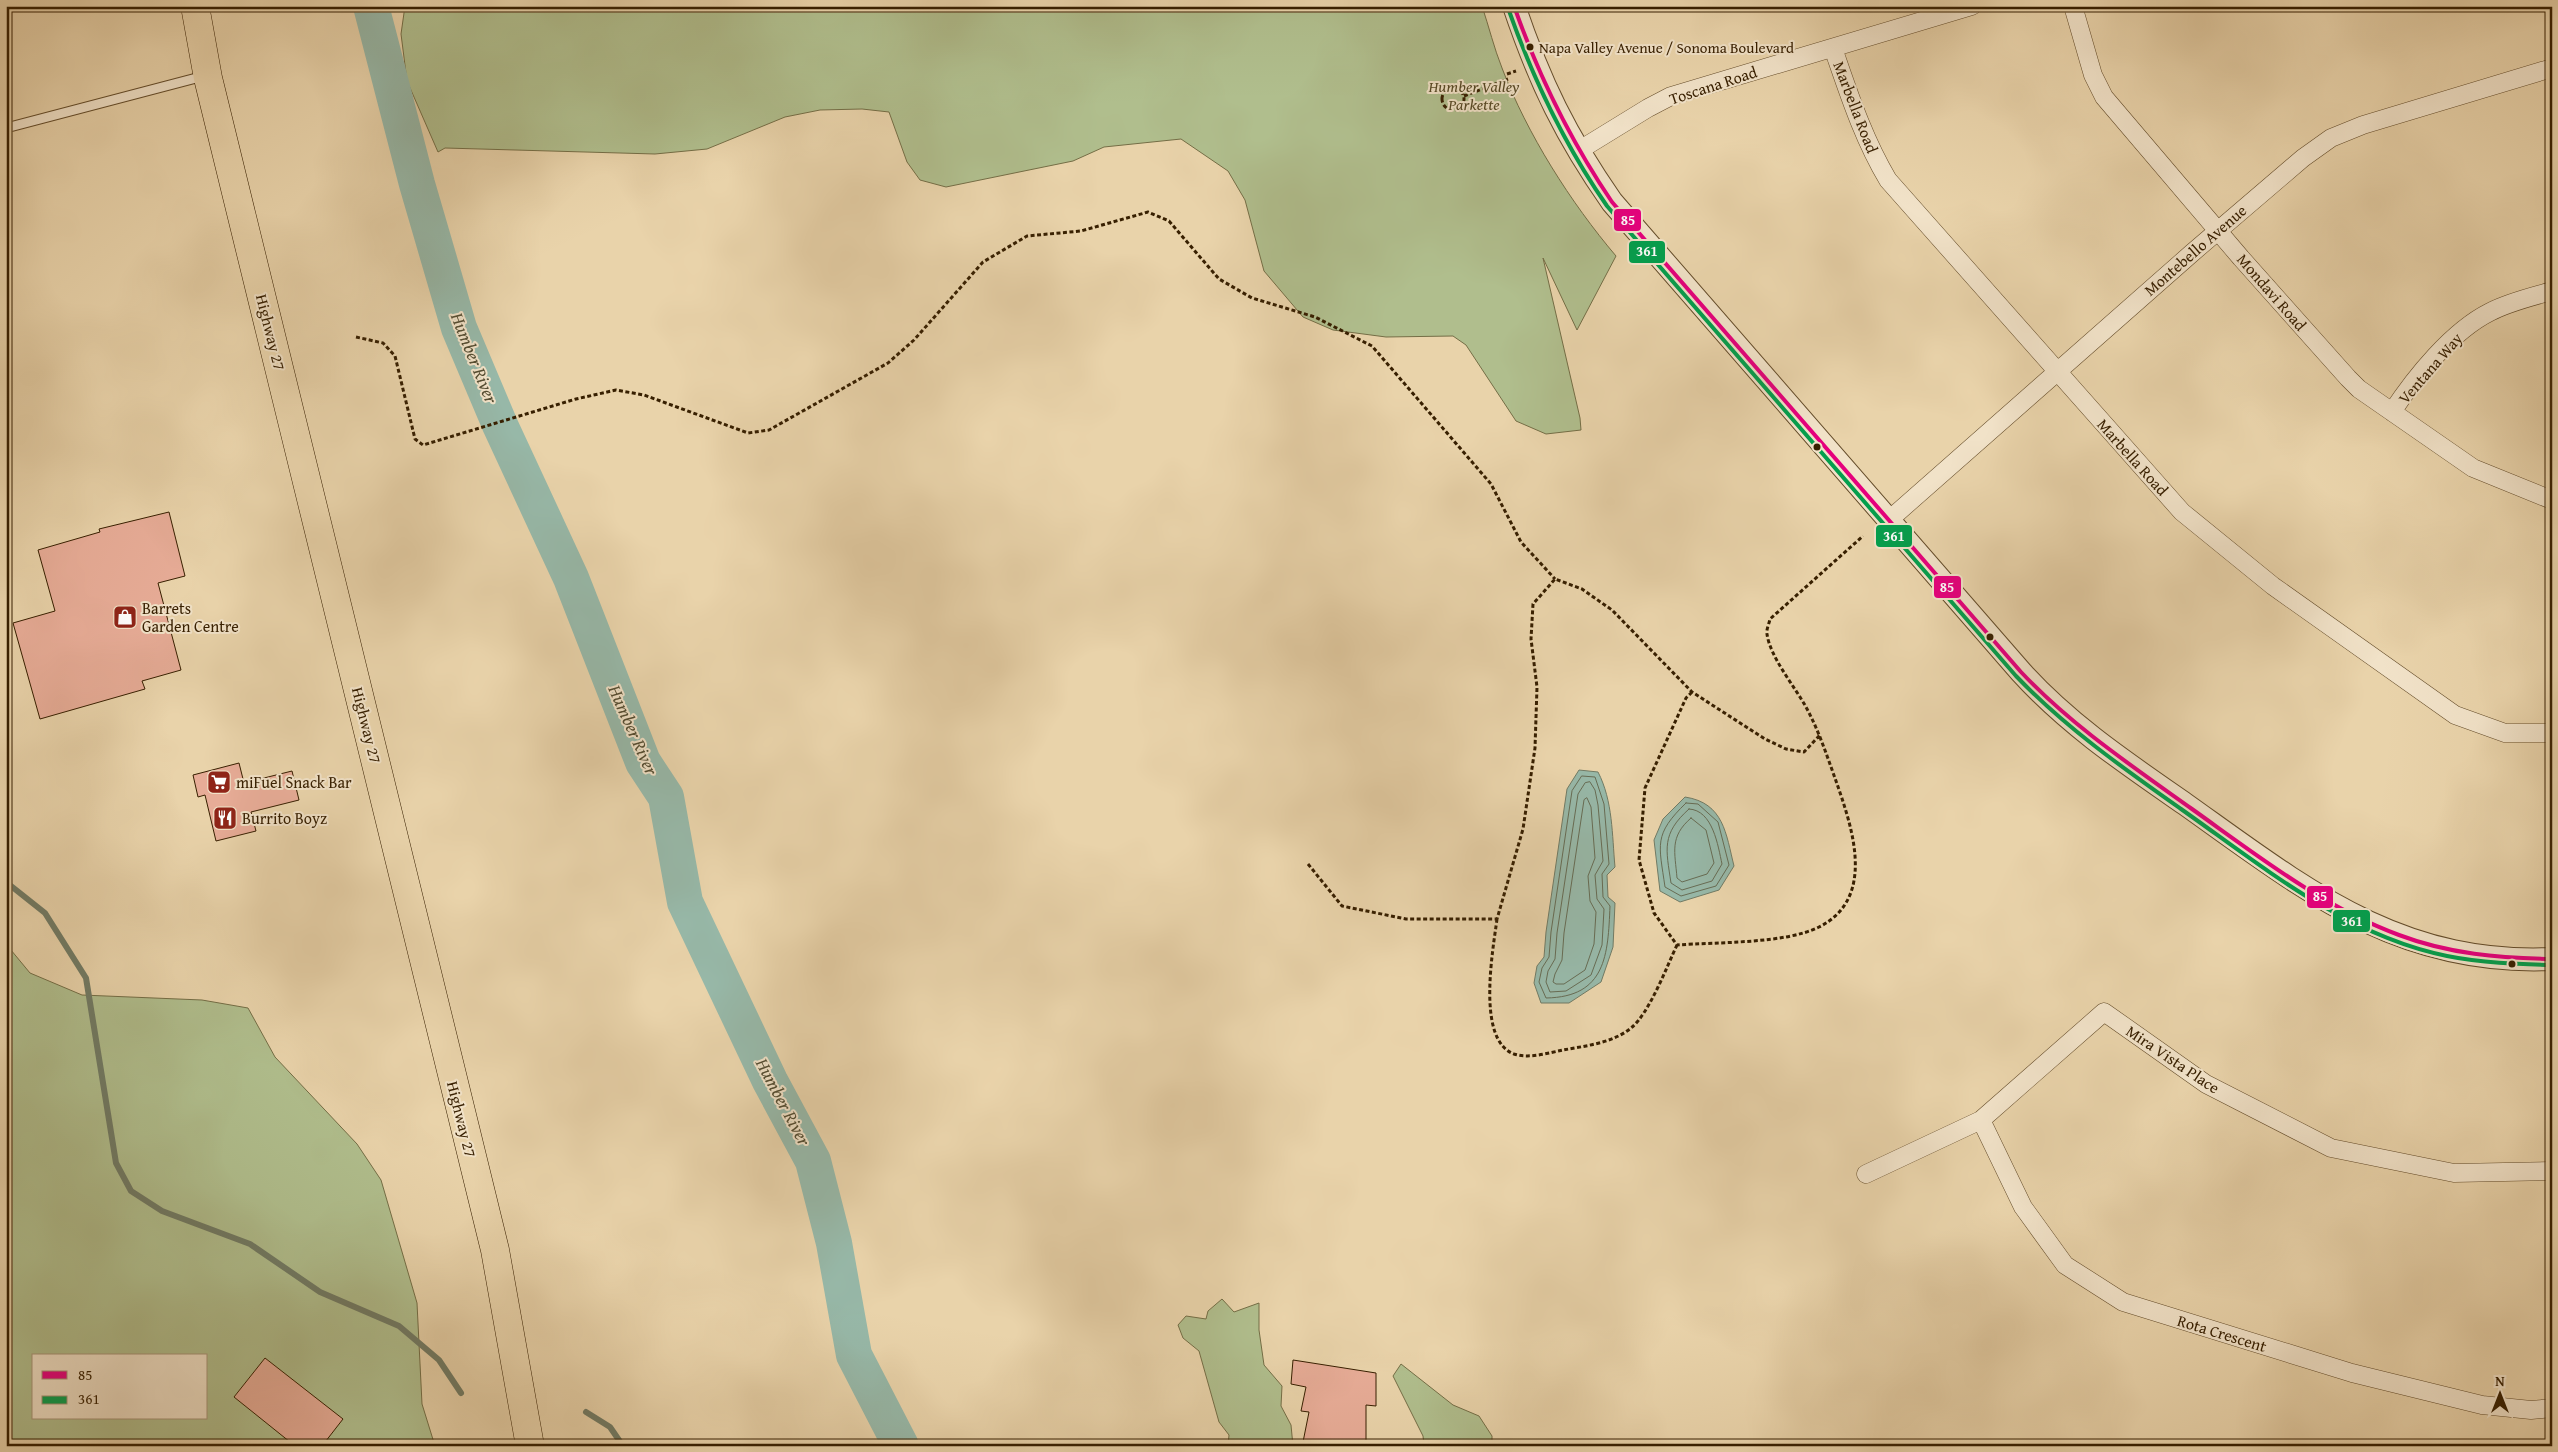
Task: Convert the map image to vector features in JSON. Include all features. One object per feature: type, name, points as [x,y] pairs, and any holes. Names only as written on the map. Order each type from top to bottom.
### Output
[{"type":"main road","name":"Highway 27","points":[[195,6],[208,75],[495,1250],[530,1446]]},
{"type":"street","points":[[1514,6],[1535,67],[1553,108],[1578,151],[1612,202],[2021,672],[2067,718],[2116,757],[2333,906],[2403,937],[2433,946],[2491,958],[2552,959]]},
{"type":"street","name":"Toscana Road","points":[[1578,151],[1671,96],[1972,6]]},
{"type":"street","name":"Mondavi Road","points":[[2073,6],[2092,75],[2104,97],[2348,378],[2392,412],[2473,468],[2552,500]]},
{"type":"street","name":"Marbella Road","points":[[1833,48],[1858,122],[1872,153],[1888,180],[2182,512],[2273,586],[2455,714],[2505,733],[2552,733]]},
{"type":"street","name":"Montebello Avenue","points":[[1889,520],[2218,230],[2303,158],[2331,138],[2363,125],[2552,68]]},
{"type":"street","name":"Ventana Way","points":[[2392,412],[2405,393],[2454,337],[2472,322],[2508,304],[2552,291]]},
{"type":"street","name":"Mira Vista Place","points":[[1866,1174],[1982,1120],[2104,1012],[2206,1084],[2331,1148],[2454,1173],[2552,1171]]},
{"type":"street","name":"Rota Crescent","points":[[1982,1120],[2024,1207],[2065,1265],[2123,1302],[2352,1374],[2472,1403],[2531,1410],[2552,1408]]},
{"type":"lane","points":[[6,128],[208,75]]},
{"type":"path","points":[[1464,96],[1517,70]]},
{"type":"path","points":[[1454,88],[1460,90],[1464,96],[1462,106],[1457,110],[1447,108],[1442,100],[1444,93],[1454,88]]},
{"type":"path","points":[[356,337],[383,343],[395,356],[414,439],[423,445],[576,399],[616,390],[644,395],[748,433],[769,430],[888,363],[914,340],[983,262],[1027,236],[1080,231],[1148,212],[1169,221],[1219,279],[1252,298],[1315,317],[1372,346],[1491,484],[1521,542],[1555,580],[1582,590],[1612,610],[1692,692],[1786,749],[1804,752],[1820,734]]},
{"type":"path","points":[[1677,945],[1788,935],[1819,927],[1837,915],[1847,900],[1854,883],[1856,851],[1849,820],[1820,734],[1776,658],[1767,634],[1770,620],[1863,536]]},
{"type":"path","points":[[1555,580],[1533,604],[1531,639],[1537,687],[1535,748],[1523,829],[1497,919],[1489,975],[1493,1030],[1501,1047],[1515,1054],[1537,1056],[1603,1042],[1631,1028],[1647,1006],[1677,945]]},
{"type":"path","points":[[1677,945],[1654,913],[1639,860],[1645,788],[1686,698],[1692,692]]},
{"type":"path","points":[[1308,864],[1342,906],[1406,919],[1497,919]]},
{"type":"green space","name":"Humber Valley Parkette","points":[[405,6],[1482,6],[1496,53],[1512,93],[1537,143],[1583,214],[1616,256],[1577,330],[1543,258],[1580,418],[1581,430],[1546,434],[1516,421],[1466,345],[1453,336],[1386,337],[1333,330],[1303,317],[1264,271],[1245,200],[1228,171],[1181,139],[1104,147],[1073,161],[946,187],[920,180],[907,162],[889,112],[862,109],[820,110],[785,117],[707,149],[655,154],[445,148],[438,152],[407,81],[401,34]]},
{"type":"green space","points":[[6,944],[30,973],[82,995],[202,1000],[248,1008],[275,1057],[357,1144],[381,1180],[417,1303],[422,1404],[435,1446],[15,1446],[6,1437]]},
{"type":"green space","points":[[1222,1299],[1234,1312],[1259,1303],[1259,1330],[1264,1365],[1282,1386],[1281,1406],[1291,1425],[1293,1446],[1228,1446],[1229,1435],[1219,1422],[1199,1351],[1183,1338],[1178,1325],[1186,1316],[1206,1319],[1208,1311]]},
{"type":"green space","points":[[1401,1364],[1453,1405],[1479,1416],[1492,1436],[1492,1446],[1424,1446],[1423,1436],[1393,1376]]},
{"type":"water","points":[[1579,770],[1598,772],[1607,795],[1615,867],[1607,875],[1608,897],[1615,903],[1613,947],[1601,982],[1569,1003],[1541,1003],[1534,983],[1537,966],[1544,957],[1567,789]]},
{"type":"water","points":[[1685,797],[1698,800],[1716,813],[1725,832],[1734,866],[1719,890],[1680,902],[1660,891],[1654,840],[1663,819]]},
{"type":"building","points":[[169,512],[185,576],[158,583],[181,670],[142,681],[145,689],[40,719],[13,623],[55,611],[38,550],[100,532],[99,529]]},
{"type":"building","points":[[239,763],[244,783],[292,771],[299,800],[251,812],[256,831],[216,841],[205,795],[198,797],[193,775]]},
{"type":"building","points":[[265,1358],[343,1419],[322,1446],[295,1446],[234,1397]]},
{"type":"building","points":[[1293,1360],[1376,1373],[1376,1406],[1366,1405],[1366,1446],[1322,1446],[1303,1442],[1309,1412],[1301,1411],[1306,1387],[1291,1384]]},
{"type":"waterway","name":"Humber River","points":[[371,6],[417,184],[459,328],[500,425],[571,578],[643,762],[666,797],[685,902],[770,1081],[813,1161],[834,1243],[854,1355],[901,1446]]},
{"type":"waterway","points":[[6,882],[45,913],[86,978],[116,1163],[131,1191],[162,1211],[250,1244],[320,1292],[399,1326],[439,1360],[461,1393]]},
{"type":"waterway","points":[[586,1412],[610,1427],[623,1446]]},
{"type":"transit line","name":"85","points":[[1514,6],[1545,83],[1582,155],[1612,202],[2021,672],[2041,692],[2103,745],[2147,777],[2266,862],[2344,910],[2399,935],[2437,947],[2493,956],[2552,959]]},
{"type":"transit line","name":"361","points":[[1508,8],[1539,86],[1563,135],[1607,206],[2016,676],[2035,695],[2096,747],[2138,778],[2274,875],[2340,916],[2374,933],[2410,946],[2447,956],[2486,962],[2552,965]]},
{"type":"place","name":"Napa Valley Avenue / Sonoma Boulevard","points":[[1530,47]]},
{"type":"place","name":"Barrets Garden Centre","points":[[125,617]]},
{"type":"place","name":"miFuel Snack Bar","points":[[219,782]]},
{"type":"place","name":"Burrito Boyz","points":[[225,818]]}]
